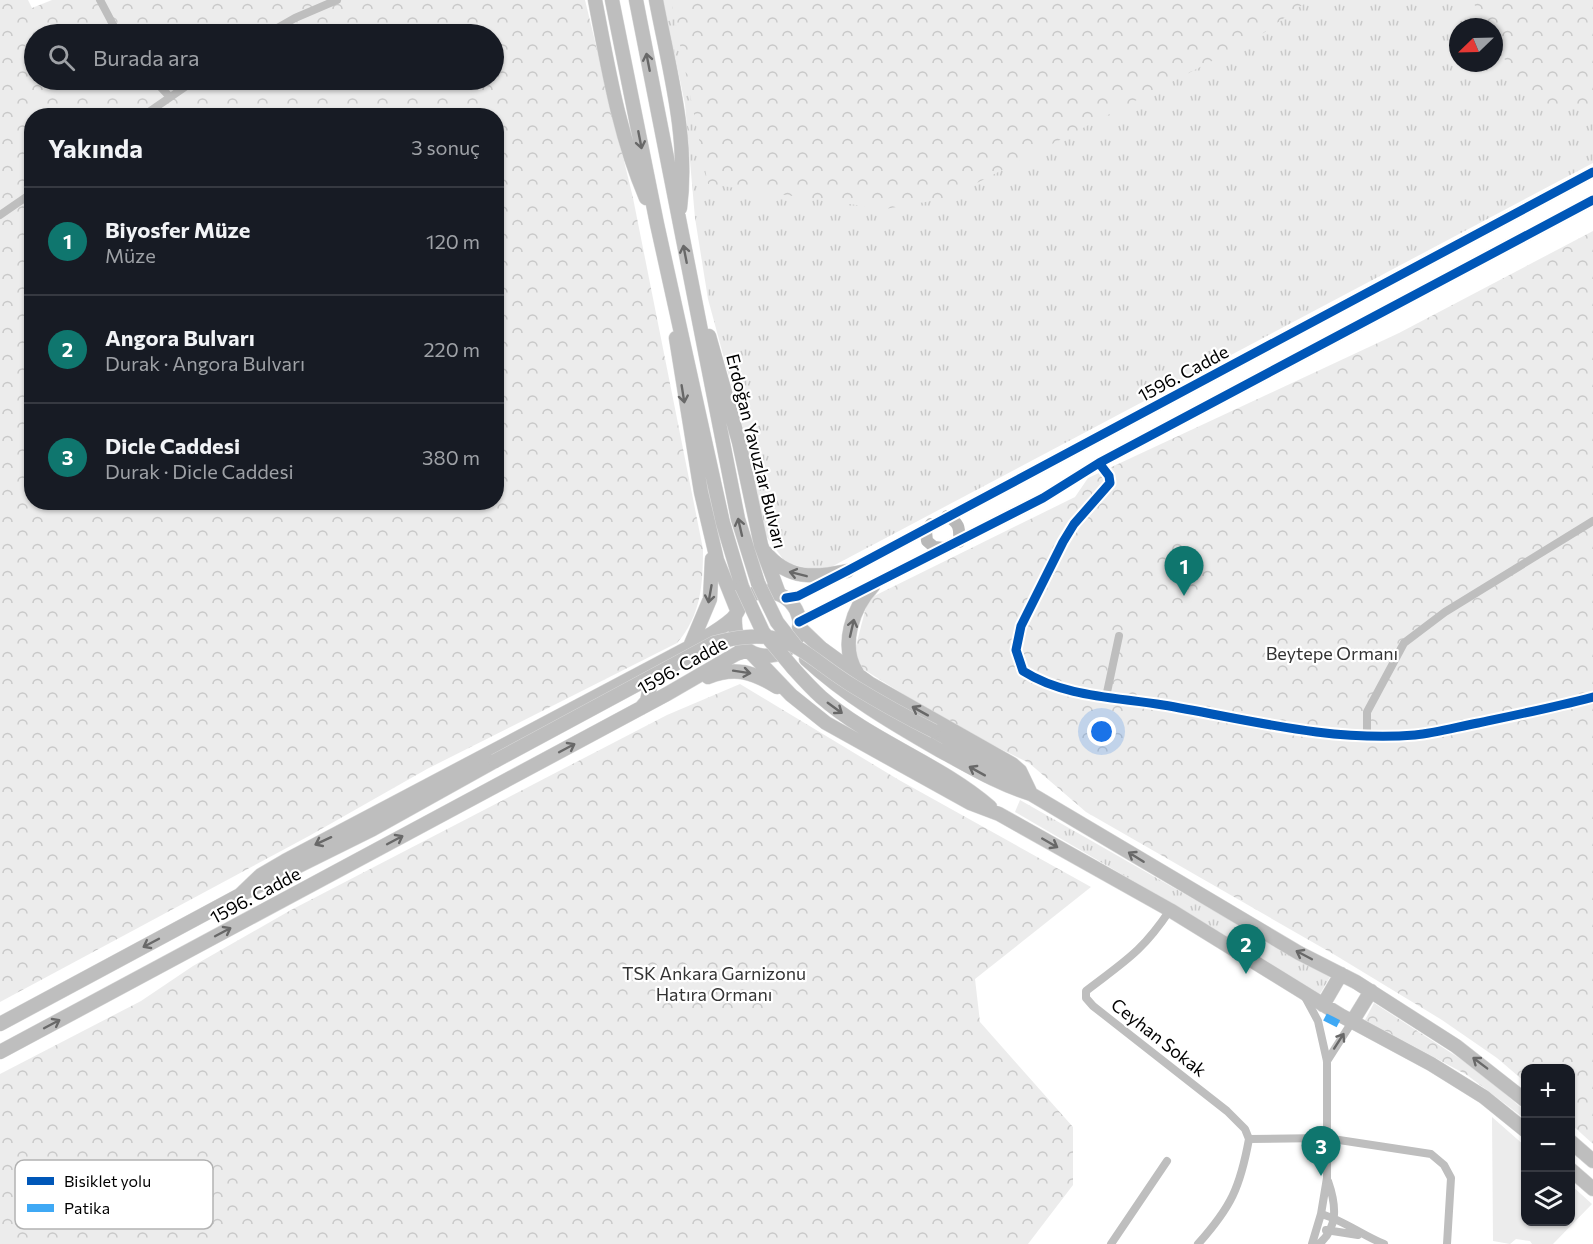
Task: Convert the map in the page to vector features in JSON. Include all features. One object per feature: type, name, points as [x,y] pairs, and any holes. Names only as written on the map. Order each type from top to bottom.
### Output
[{"type":"main road","points":[[595,0],[620,123],[634,172],[657,224]]},
{"type":"main road","points":[[612,0],[657,224],[723,523],[742,587],[763,632],[822,698],[846,716],[944,773],[999,814],[1170,910],[1302,992],[1320,1011],[1352,1022],[1467,1086],[1521,1127]]},
{"type":"main road","name":"Erdoğan Yavuzlar Bulvarı","points":[[636,0],[738,519],[758,583],[777,622],[805,658],[830,681],[878,715],[984,775],[1030,794]]},
{"type":"main road","points":[[656,0],[681,134],[684,167],[678,219]]},
{"type":"main road","name":"1596. Cadde","points":[[240,895],[261,875],[285,861],[365,821],[624,680],[690,647],[736,614],[753,594],[761,592],[798,596],[931,524],[1001,490],[1593,172]]},
{"type":"main road","points":[[799,625],[1043,498],[1099,462],[1593,200]]},
{"type":"main road","name":"Erdoğan Yavuzlar Bulvarı","points":[[691,283],[730,406],[760,545],[783,596]]},
{"type":"main road","points":[[673,294],[681,378],[711,536],[736,614],[736,635],[786,691],[826,723],[970,803],[999,814]]},
{"type":"main road","points":[[947,516],[957,522],[960,528],[959,542]]},
{"type":"main road","points":[[931,524],[926,531],[927,541],[934,547],[945,549]]},
{"type":"main road","points":[[690,647],[700,628],[710,599],[711,536]]},
{"type":"main road","points":[[760,545],[777,564],[799,576],[816,577],[847,571]]},
{"type":"main road","points":[[859,674],[849,656],[850,635],[856,607],[873,586]]},
{"type":"main road","points":[[783,596],[795,609],[799,625],[821,648],[859,674],[1012,764],[1020,771],[1030,794],[1191,891],[1371,991],[1456,1046],[1521,1097]]},
{"type":"main road","name":"1596. Cadde","points":[[0,1052],[667,694],[736,654],[749,651],[769,657],[778,655],[792,644],[799,625]]},
{"type":"main road","name":"1596. Cadde","points":[[0,1024],[240,895],[372,829],[714,643],[746,636],[771,638],[796,646],[850,684],[1010,774],[1030,794]]},
{"type":"main road","points":[[786,691],[783,666],[791,657],[806,647],[821,648]]},
{"type":"main road","points":[[667,694],[721,672],[732,670],[761,677],[786,691]]},
{"type":"main road","points":[[624,680],[645,681],[650,687],[647,701],[639,709]]},
{"type":"main road","points":[[1320,1011],[1341,974]]},
{"type":"main road","points":[[1352,1022],[1371,991]]},
{"type":"main road","points":[[1575,1145],[1593,1161]]},
{"type":"main road","points":[[1573,1172],[1593,1189]]},
{"type":"street","points":[[100,0],[113,24]]},
{"type":"street","points":[[284,24],[337,0]]},
{"type":"street","points":[[164,90],[170,96]]},
{"type":"street","points":[[154,108],[179,90]]},
{"type":"street","points":[[0,214],[24,198]]},
{"type":"street","points":[[1099,462],[1109,476],[1110,483],[1074,524],[1021,626],[1016,650],[1023,671],[1043,683],[1106,697],[1218,714],[1254,724],[1308,732],[1367,735],[1416,735],[1593,697]]},
{"type":"street","points":[[1367,735],[1366,712],[1404,643],[1445,612],[1593,521]]},
{"type":"street","points":[[1106,697],[1119,636]]},
{"type":"street","name":"Ceyhan Sokak","points":[[1170,910],[1140,951],[1086,991],[1086,998],[1227,1111],[1245,1129],[1249,1139]]},
{"type":"street","points":[[1312,1244],[1321,1214],[1327,1178],[1327,1061],[1320,1011]]},
{"type":"street","points":[[1327,1061],[1352,1022]]},
{"type":"street","points":[[1198,1244],[1229,1206],[1243,1173],[1249,1139],[1326,1138],[1431,1154],[1444,1165],[1451,1178],[1447,1244]]},
{"type":"street","points":[[1111,1244],[1167,1161]]},
{"type":"street","points":[[1319,1244],[1330,1232],[1334,1218],[1334,1202],[1327,1178]]},
{"type":"street","points":[[1321,1214],[1334,1218],[1361,1235],[1384,1244]]},
{"type":"street","points":[[1317,1228],[1330,1232],[1361,1235]]},
{"type":"green space","points":[[0,0],[28,0],[32,8],[52,0],[585,0],[633,198],[703,549],[701,587],[696,611],[677,643],[427,769],[309,836],[0,1002]]},
{"type":"green space","points":[[663,0],[1593,0],[1593,163],[820,571],[790,564],[783,559],[766,536],[747,443],[708,299],[695,218],[685,104]]},
{"type":"green space","points":[[671,0],[1309,0],[1258,37],[948,198],[885,209],[708,184]]},
{"type":"green space","points":[[1472,0],[1593,0],[1593,106],[1556,106],[1529,99],[1503,57],[1503,18],[1481,18]]},
{"type":"green space","name":"Beytepe Ormanı","points":[[1593,231],[1593,1144],[1575,1128],[1575,1064],[1521,1064],[1521,1079],[1497,1058],[1442,1020],[1335,955],[1086,812],[1029,763],[954,726],[863,669],[856,656],[856,646],[868,599],[1075,497],[1088,478],[1399,333]]},
{"type":"green space","name":"TSK Ankara Garnizonu Hatıra Ormanı","points":[[740,684],[899,780],[1091,887],[975,979],[980,1022],[1073,1127],[1073,1185],[1028,1244],[0,1244],[0,1074],[141,1001],[193,966],[291,910],[667,715]]},
{"type":"green space","points":[[1020,800],[1330,977],[1320,994],[1188,913],[1015,812]]},
{"type":"green space","points":[[1374,1003],[1476,1069],[1521,1108],[1521,1116],[1467,1075],[1365,1020]]},
{"type":"green space","points":[[1492,1117],[1521,1142],[1521,1226],[1571,1226],[1553,1244],[1532,1244],[1530,1241],[1516,1239],[1510,1244],[1493,1241]]},
{"type":"green space","points":[[1575,1189],[1592,1204],[1575,1221]]},
{"type":"marked path","points":[[1325,1017],[1341,1025]]},
{"type":"cycle path","points":[[786,598],[798,596],[847,571],[1593,172]]},
{"type":"cycle path","points":[[799,622],[1043,498],[1099,463],[1593,200]]},
{"type":"cycle path","points":[[1099,463],[1109,476],[1110,483],[1074,524],[1021,626],[1016,650],[1023,671],[1039,680],[1090,695],[1163,705],[1288,728],[1383,736],[1415,735],[1439,731],[1593,697]]},
{"type":"place","name":"Biyosfer Müze","points":[[1184,596]]},
{"type":"place","name":"Angora Bulvarı","points":[[1246,974]]},
{"type":"place","name":"Dicle Caddesi","points":[[1321,1176]]}]
